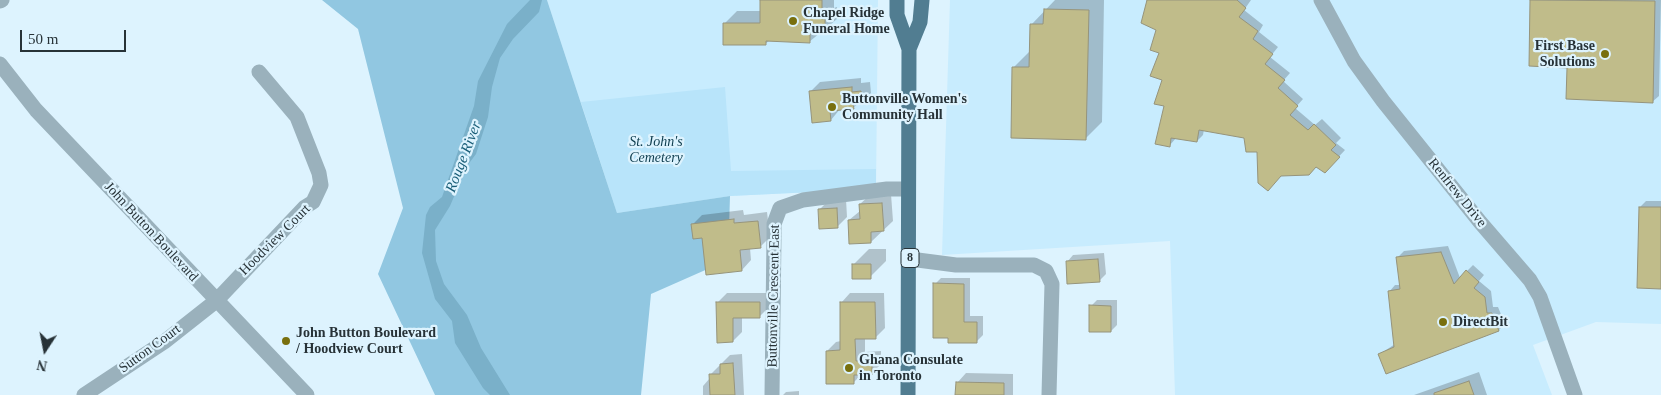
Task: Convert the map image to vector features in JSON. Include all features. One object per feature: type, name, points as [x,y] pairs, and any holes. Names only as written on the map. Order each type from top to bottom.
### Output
[{"type":"main road","name":"8","points":[[897,0],[897,14],[909,49],[908,189],[910,260],[908,395]]},
{"type":"main road","name":"8","points":[[909,49],[920,22],[922,0]]},
{"type":"street","name":"Renfrew Drive","points":[[1321,0],[1354,61],[1383,101],[1480,222],[1530,280],[1540,297],[1574,395]]},
{"type":"street","name":"John Button Boulevard","points":[[0,64],[36,110],[307,395]]},
{"type":"street","name":"Hoodview Court","points":[[216,301],[305,208],[313,202],[321,185],[317,167],[297,117],[259,72]]},
{"type":"street","name":"Buttonville Crescent East","points":[[772,395],[774,224],[780,208],[803,200],[887,189],[908,189]]},
{"type":"street","points":[[910,260],[956,265],[1034,264],[1046,271],[1052,284],[1049,395]]},
{"type":"street","name":"Sutton Court","points":[[84,395],[164,342],[216,301]]},
{"type":"shaded area","points":[[322,0],[547,0],[617,213],[730,196],[728,260],[651,294],[641,395],[435,395],[378,274],[403,208],[358,29]]},
{"type":"shaded area","points":[[547,0],[878,0],[876,189],[730,196],[617,213]]},
{"type":"shaded area","points":[[950,0],[1661,0],[1661,324],[1596,322],[1533,345],[1552,395],[1175,395],[1170,241],[942,255]]},
{"type":"green space","name":"St. John's Cemetery","points":[[725,87],[731,171],[876,169],[876,189],[730,196],[617,213],[581,102]]},
{"type":"water","name":"Rouge River","points":[[530,0],[542,0],[539,12],[513,39],[500,58],[492,87],[488,117],[476,154],[467,166],[450,206],[435,230],[436,261],[444,284],[467,315],[481,348],[510,395],[490,395],[483,388],[455,343],[452,321],[435,299],[422,253],[426,215],[430,207],[442,197],[474,106],[478,81],[507,24]]},
{"type":"building","name":"Chapel Ridge Funeral Home","points":[[760,0],[822,0],[822,19],[825,19],[825,32],[810,32],[810,43],[766,41],[766,45],[723,45],[723,23],[760,23]]},
{"type":"building","points":[[1147,0],[1237,0],[1246,8],[1239,17],[1258,31],[1253,39],[1273,54],[1265,64],[1285,80],[1278,88],[1298,106],[1290,115],[1308,130],[1314,124],[1336,145],[1331,150],[1340,157],[1325,173],[1316,167],[1309,175],[1281,176],[1268,191],[1258,183],[1257,152],[1246,152],[1244,138],[1199,130],[1197,142],[1171,138],[1170,147],[1155,144],[1164,106],[1154,104],[1162,80],[1150,76],[1159,53],[1150,50],[1156,30],[1141,23]]},
{"type":"building","points":[[1530,0],[1655,1],[1653,103],[1566,99],[1567,68],[1529,66]]},
{"type":"building","points":[[1044,9],[1089,10],[1086,140],[1011,138],[1012,67],[1029,67],[1030,24],[1043,24]]},
{"type":"building","name":"Buttonville Women's Community Hall","points":[[852,87],[852,92],[861,91],[862,103],[853,104],[854,109],[830,111],[831,121],[812,123],[809,91]]},
{"type":"building","points":[[882,203],[884,231],[871,232],[871,243],[849,244],[848,220],[860,219],[859,204]]},
{"type":"building","points":[[1639,207],[1661,207],[1661,289],[1637,288]]},
{"type":"building","points":[[837,208],[838,228],[819,229],[818,209]]},
{"type":"building","points":[[734,219],[734,223],[758,221],[761,248],[740,250],[742,271],[706,275],[702,238],[693,239],[691,224]]},
{"type":"building","name":"DirectBit","points":[[1441,252],[1454,284],[1466,270],[1479,282],[1474,288],[1485,297],[1487,313],[1492,313],[1499,331],[1386,374],[1378,354],[1394,347],[1388,291],[1400,289],[1396,257]]},
{"type":"building","points":[[1098,259],[1100,282],[1067,284],[1066,261]]},
{"type":"building","points":[[852,264],[871,264],[871,279],[852,279]]},
{"type":"building","points":[[933,283],[964,284],[964,322],[977,322],[977,343],[948,343],[948,338],[933,338]]},
{"type":"building","points":[[716,302],[760,302],[760,318],[733,318],[733,342],[717,343]]},
{"type":"building","points":[[840,302],[875,302],[876,339],[855,339],[856,361],[872,360],[872,375],[854,375],[854,384],[826,384],[826,351],[840,350]]},
{"type":"building","points":[[1089,305],[1111,306],[1111,332],[1089,332]]},
{"type":"building","points":[[733,363],[735,395],[710,395],[709,374],[720,374],[720,364]]},
{"type":"building","points":[[1469,381],[1474,395],[1434,395],[1434,393]]},
{"type":"building","points":[[956,382],[1004,383],[1004,395],[955,395]]},
{"type":"place","name":"Chapel Ridge Funeral Home","points":[[793,21]]},
{"type":"place","name":"First Base Solutions","points":[[1605,54]]},
{"type":"place","name":"Buttonville Women's Community Hall","points":[[832,107]]},
{"type":"place","name":"DirectBit","points":[[1443,322]]},
{"type":"place","name":"John Button Boulevard / Hoodview Court","points":[[286,341]]},
{"type":"place","name":"Ghana Consulate in Toronto","points":[[849,368]]}]
